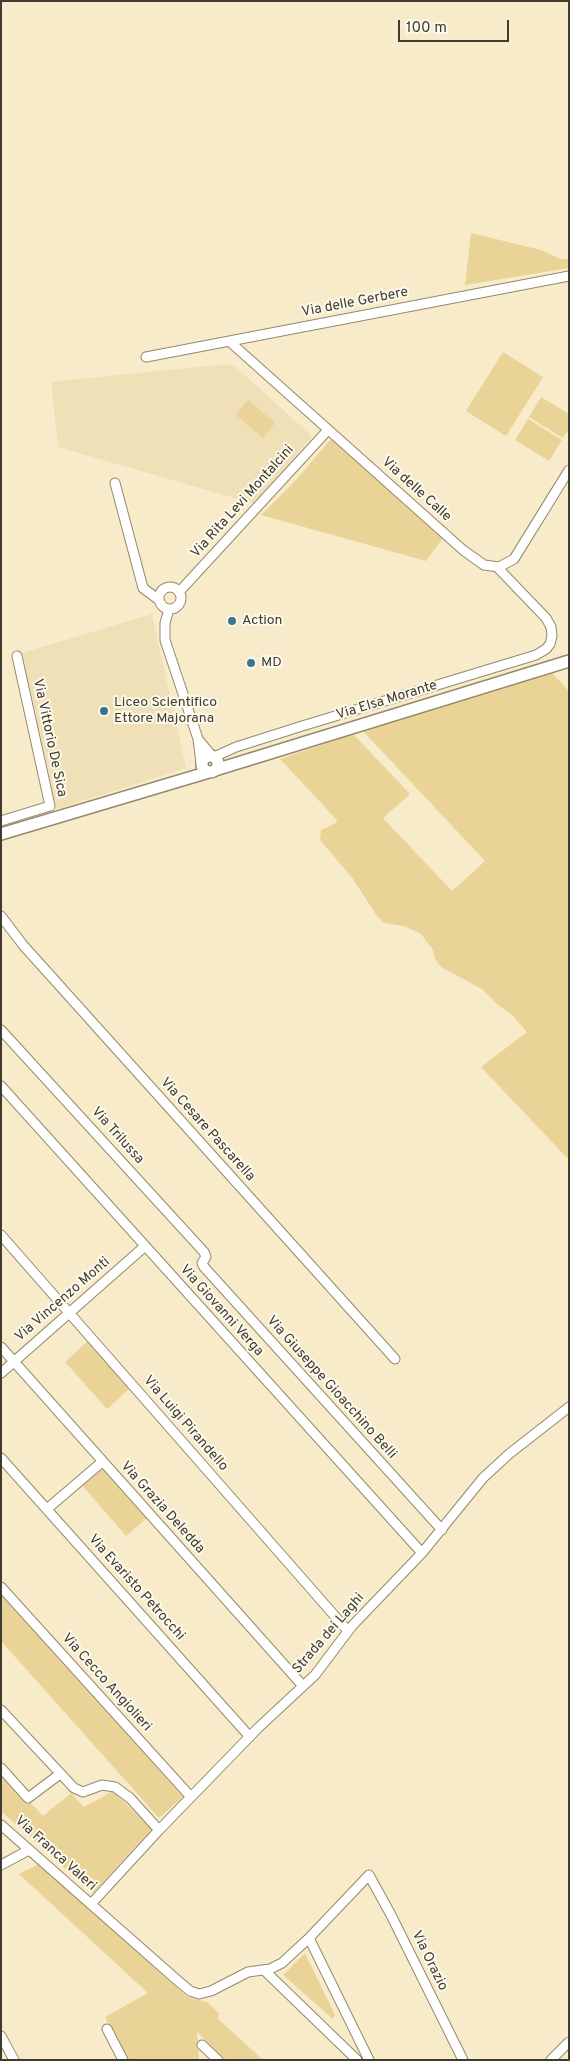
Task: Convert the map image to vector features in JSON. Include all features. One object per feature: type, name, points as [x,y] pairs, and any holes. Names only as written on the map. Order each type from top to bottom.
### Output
[{"type":"street","name":"Via delle Gerbere","points":[[146,357],[569,276]]},
{"type":"street","name":"Via delle Calle","points":[[229,341],[467,554],[480,563],[497,567]]},
{"type":"street","name":"Via Rita Levi Montalcini","points":[[208,768],[165,640],[165,623],[170,609],[178,605],[181,599],[179,592],[328,430]]},
{"type":"street","points":[[213,756],[299,727],[536,655],[546,650],[552,636],[551,627],[546,618],[497,567],[507,564],[517,554],[569,470]]},
{"type":"street","points":[[115,483],[143,588],[159,600],[162,607],[170,609]]},
{"type":"street","points":[[159,600],[160,593],[166,588],[173,588],[179,592]]},
{"type":"street","name":"Via Vittorio De Sica","points":[[1,821],[50,806],[16,656]]},
{"type":"street","name":"Via Elsa Morante","points":[[1,834],[208,768],[569,661]]},
{"type":"street","points":[[198,739],[218,763],[208,768]]},
{"type":"street","name":"Via Cesare Pascarella","points":[[1,916],[23,945],[395,1359]]},
{"type":"street","name":"Via Trilussa","points":[[1,1030],[204,1252],[206,1256],[202,1263]]},
{"type":"street","name":"Via Giovanni Verga","points":[[1,1086],[144,1247],[422,1553]]},
{"type":"street","name":"Via Luigi Pirandello","points":[[1,1235],[348,1631]]},
{"type":"street","name":"Via Vincenzo Monti","points":[[1,1373],[144,1247]]},
{"type":"street","name":"Via Giuseppe Gioacchino Belli","points":[[202,1263],[442,1530]]},
{"type":"street","name":"Via Grazia Deledda","points":[[1,1347],[303,1686]]},
{"type":"street","name":"Strada dei Laghi","points":[[91,1904],[191,1797],[321,1668],[348,1631],[422,1553],[478,1484],[502,1460],[569,1407]]},
{"type":"street","name":"Via Evaristo Petrocchi","points":[[1,1458],[250,1737]]},
{"type":"street","points":[[47,1510],[102,1462]]},
{"type":"street","name":"Via Cecco Angiolieri","points":[[1,1588],[191,1797]]},
{"type":"street","points":[[1,1710],[5,1720],[74,1788],[80,1791],[105,1785],[118,1789],[130,1798],[159,1830]]},
{"type":"street","points":[[1,1768],[28,1798],[60,1774]]},
{"type":"street","name":"Via Franca Valeri","points":[[1,1825],[193,1992],[205,1993],[248,1972],[264,1970],[282,1963],[309,1938],[369,1875]]},
{"type":"street","points":[[1,1865],[29,1850]]},
{"type":"street","name":"Via Orazio","points":[[369,1875],[463,2060]]},
{"type":"street","points":[[309,1938],[369,2060]]},
{"type":"street","points":[[264,1970],[357,2060]]},
{"type":"street","points":[[107,2029],[123,2060]]},
{"type":"street","points":[[1,2036],[14,2060]]},
{"type":"street","points":[[551,2060],[569,2042]]},
{"type":"street","points":[[202,2044],[218,2060]]},
{"type":"shaded area","points":[[471,233],[541,250],[561,259],[569,259],[569,268],[465,285]]},
{"type":"shaded area","points":[[503,352],[543,377],[506,436],[466,411]]},
{"type":"shaded area","points":[[227,364],[237,368],[312,436],[255,504],[58,447],[51,382]]},
{"type":"shaded area","points":[[541,397],[569,414],[569,429],[563,438],[529,417]]},
{"type":"shaded area","points":[[248,400],[275,423],[263,438],[236,415]]},
{"type":"shaded area","points":[[528,419],[562,440],[549,461],[515,440]]},
{"type":"shaded area","points":[[331,439],[443,538],[426,561],[261,515],[295,481]]},
{"type":"shaded area","name":"Liceo Scientifico Ettore Majorana","points":[[152,614],[186,768],[57,809],[22,653]]},
{"type":"shaded area","points":[[550,671],[569,691],[569,1160],[481,1067],[527,1032],[512,1015],[497,1004],[482,989],[441,967],[435,959],[433,950],[421,934],[404,926],[384,923],[377,916],[353,879],[320,840],[321,830],[336,823],[337,820],[280,759],[353,734],[410,794],[383,818],[452,891],[485,861],[363,731]]},
{"type":"shaded area","points":[[88,1341],[130,1388],[107,1409],[65,1362]]},
{"type":"shaded area","points":[[102,1467],[147,1518],[126,1536],[82,1485]]},
{"type":"shaded area","points":[[1,1594],[183,1797],[159,1818],[1,1641]]},
{"type":"shaded area","points":[[1,1772],[43,1816],[71,1793],[84,1807],[113,1791],[152,1829],[93,1893],[1,1811]]},
{"type":"shaded area","points":[[39,1864],[187,1997],[207,2002],[220,2014],[217,2018],[263,2060],[226,2060],[197,2032],[199,2060],[128,2060],[105,2017],[148,1993],[19,1874]]},
{"type":"shaded area","points":[[305,1953],[335,2015],[333,2019],[283,1975]]},
{"type":"place","name":"Action","points":[[232,621]]},
{"type":"place","name":"MD","points":[[251,663]]},
{"type":"place","name":"Liceo Scientifico Ettore Majorana","points":[[104,711]]}]
